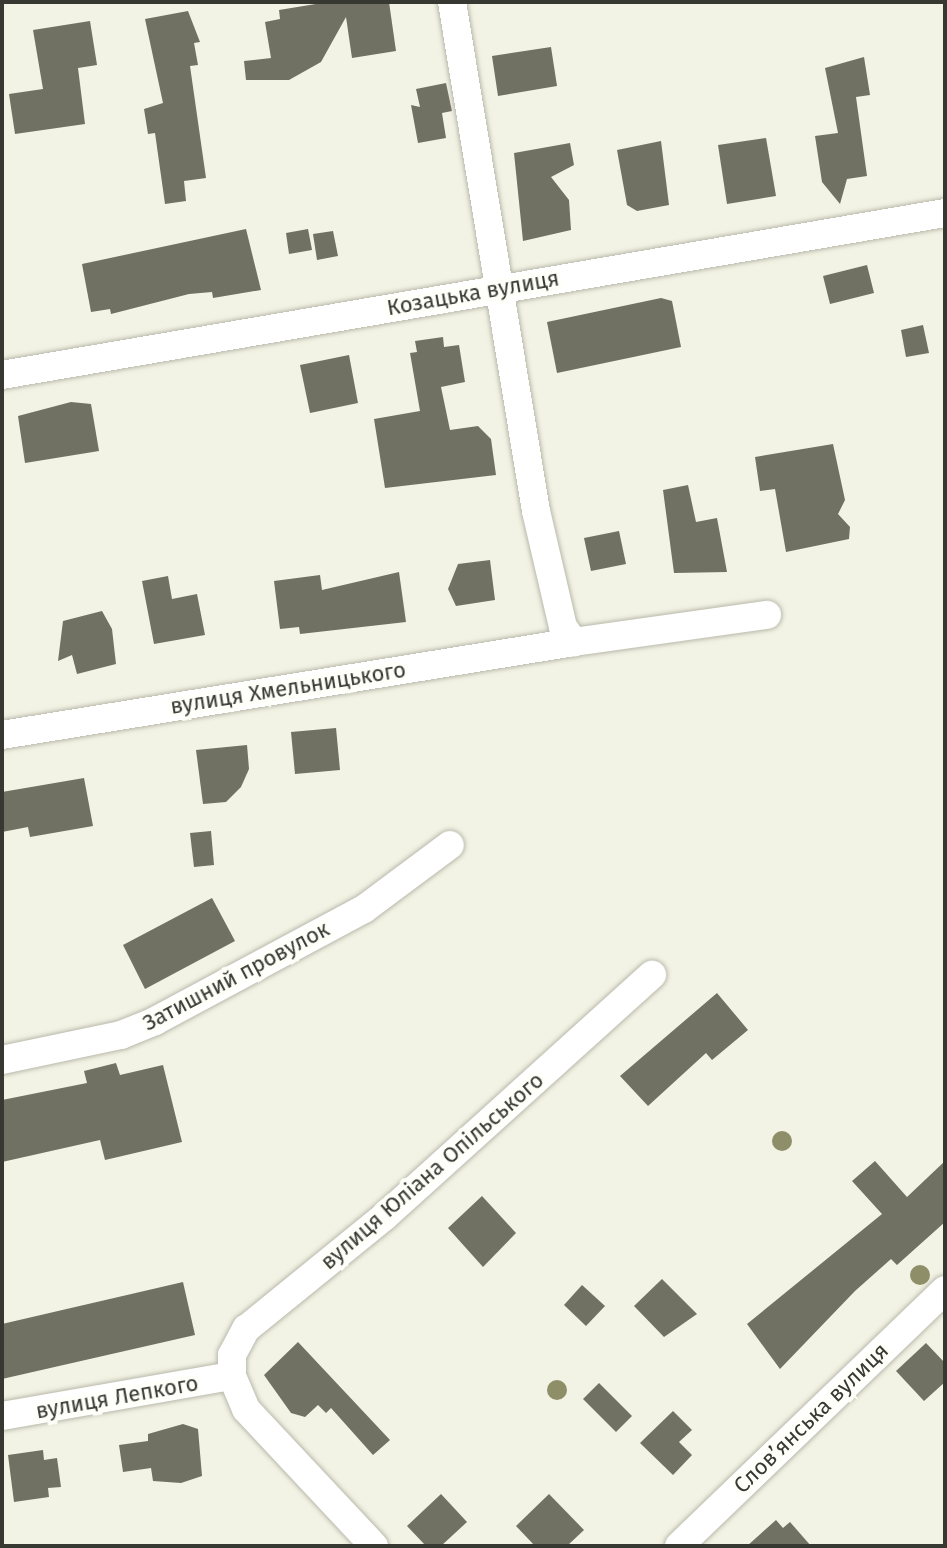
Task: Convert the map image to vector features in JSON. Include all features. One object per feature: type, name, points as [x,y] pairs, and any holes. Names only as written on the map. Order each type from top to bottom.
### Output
[{"type":"street","points":[[452,2],[536,511],[563,627],[574,642]]},
{"type":"street","name":"Козацька вулиця","points":[[2,375],[945,213]]},
{"type":"street","name":"вулиця Хмельницького","points":[[2,735],[574,642],[767,615]]},
{"type":"street","name":"Затишний провулок","points":[[2,1060],[121,1035],[155,1021],[364,909],[450,845]]},
{"type":"street","name":"вулиця Юліана Опільського","points":[[232,1376],[232,1355],[246,1329],[385,1216],[652,975]]},
{"type":"street","name":"Словʼянська вулиця","points":[[679,1546],[945,1290]]},
{"type":"street","points":[[232,1376],[246,1409],[374,1546]]},
{"type":"street","name":"вулиця Лепкого","points":[[2,1416],[232,1376]]},
{"type":"building","points":[[328,2],[389,2],[396,51],[352,58],[346,17],[321,62],[289,80],[246,80],[244,61],[271,58],[265,22],[280,19],[279,10]]},
{"type":"building","points":[[188,11],[200,42],[194,43],[198,65],[190,66],[206,178],[184,181],[186,201],[165,204],[155,133],[148,134],[144,109],[163,103],[145,19]]},
{"type":"building","points":[[90,21],[97,65],[78,68],[85,124],[15,134],[9,94],[43,89],[33,30]]},
{"type":"building","points":[[551,47],[557,86],[498,96],[492,56]]},
{"type":"building","points":[[864,57],[870,95],[856,97],[867,176],[847,179],[840,204],[822,182],[815,136],[838,133],[825,68]]},
{"type":"building","points":[[446,83],[452,111],[442,113],[446,138],[418,143],[411,105],[420,107],[416,89]]},
{"type":"building","points":[[766,138],[776,196],[727,204],[718,145]]},
{"type":"building","points":[[661,141],[669,205],[637,211],[627,205],[617,150]]},
{"type":"building","points":[[570,143],[574,165],[551,177],[569,200],[571,230],[523,241],[514,153]]},
{"type":"building","points":[[246,229],[261,290],[213,298],[212,292],[189,294],[111,314],[110,309],[91,312],[82,264]]},
{"type":"building","points":[[308,229],[312,250],[289,254],[286,233]]},
{"type":"building","points":[[333,231],[338,256],[317,260],[313,234]]},
{"type":"building","points":[[867,265],[874,293],[830,304],[823,276]]},
{"type":"building","points":[[661,298],[672,301],[681,347],[557,373],[547,322]]},
{"type":"building","points":[[923,325],[929,353],[906,357],[901,330]]},
{"type":"building","points":[[443,337],[444,347],[459,345],[465,382],[441,387],[450,430],[478,426],[491,439],[496,475],[385,488],[374,419],[420,411],[410,353],[417,352],[415,341]]},
{"type":"building","points":[[349,355],[358,403],[310,413],[300,365]]},
{"type":"building","points":[[71,402],[91,404],[99,451],[25,463],[18,416]]},
{"type":"building","points":[[833,444],[845,500],[838,514],[850,527],[849,539],[786,552],[775,489],[760,491],[755,457]]},
{"type":"building","points":[[688,485],[696,522],[717,518],[727,572],[674,573],[663,490]]},
{"type":"building","points":[[619,531],[626,564],[591,571],[584,538]]},
{"type":"building","points":[[490,560],[495,600],[456,606],[448,589],[458,564]]},
{"type":"building","points":[[399,572],[406,622],[300,634],[299,627],[280,629],[274,581],[320,575],[322,590]]},
{"type":"building","points":[[168,576],[172,599],[197,594],[205,635],[154,644],[142,581]]},
{"type":"building","points":[[102,611],[112,629],[116,664],[77,674],[72,655],[58,661],[63,621]]},
{"type":"building","points":[[336,728],[340,770],[295,774],[291,732]]},
{"type":"building","points":[[247,745],[249,769],[241,787],[226,802],[203,804],[196,750]]},
{"type":"building","points":[[84,778],[93,826],[30,837],[28,827],[2,832],[2,792]]},
{"type":"building","points":[[211,831],[214,865],[194,867],[190,833]]},
{"type":"building","points":[[212,898],[235,941],[145,989],[123,945]]},
{"type":"building","points":[[717,993],[748,1030],[712,1060],[706,1053],[648,1106],[620,1076]]},
{"type":"building","points":[[116,1063],[120,1075],[163,1065],[182,1142],[105,1160],[100,1140],[2,1162],[2,1100],[87,1083],[84,1071]]},
{"type":"building","points":[[875,1161],[907,1197],[945,1161],[945,1222],[897,1265],[891,1259],[855,1291],[780,1369],[747,1324],[882,1214],[852,1181]]},
{"type":"building","points":[[482,1196],[516,1233],[483,1267],[448,1228]]},
{"type":"building","points":[[662,1279],[697,1314],[664,1337],[634,1306]]},
{"type":"building","points":[[183,1282],[195,1335],[2,1379],[2,1324]]},
{"type":"building","points":[[582,1285],[605,1306],[586,1326],[564,1305]]},
{"type":"building","points":[[298,1342],[390,1440],[373,1455],[331,1408],[326,1413],[318,1405],[305,1417],[291,1413],[264,1375]]},
{"type":"building","points":[[926,1343],[945,1363],[945,1382],[924,1401],[896,1371]]},
{"type":"building","points":[[599,1383],[632,1416],[616,1432],[583,1399]]},
{"type":"building","points":[[673,1411],[692,1430],[679,1442],[692,1455],[673,1475],[640,1443]]},
{"type":"building","points":[[183,1424],[198,1429],[202,1476],[181,1483],[153,1481],[151,1468],[123,1472],[119,1445],[148,1441],[148,1434]]},
{"type":"building","points":[[43,1450],[44,1460],[57,1458],[61,1487],[48,1488],[49,1497],[14,1502],[8,1455]]},
{"type":"building","points":[[441,1494],[467,1522],[441,1546],[426,1546],[407,1526]]},
{"type":"building","points":[[549,1494],[584,1530],[567,1546],[535,1546],[516,1526]]},
{"type":"building","points":[[776,1520],[783,1528],[790,1522],[811,1546],[747,1546]]}]
